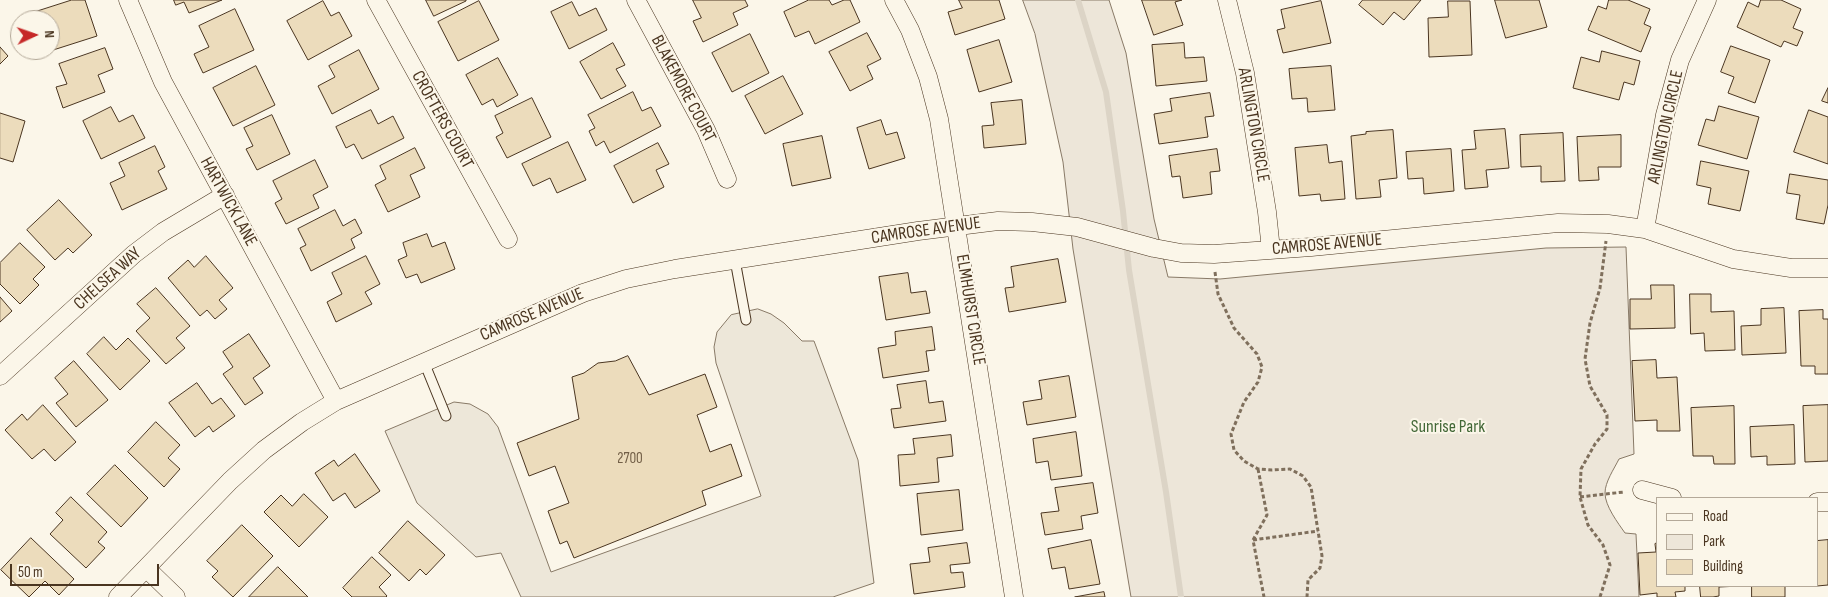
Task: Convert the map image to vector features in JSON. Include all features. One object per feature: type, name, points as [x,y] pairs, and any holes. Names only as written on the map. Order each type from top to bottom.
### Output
[{"type":"street","name":"HARTWICK LANE","points":[[128,0],[163,82],[336,401]]},
{"type":"street","name":"CROFTERS COURT","points":[[376,0],[508,239]]},
{"type":"street","name":"BLAKEMORE COURT","points":[[636,0],[706,130],[727,179]]},
{"type":"street","name":"ELMHURST CIRCLE","points":[[894,0],[910,30],[928,77],[939,119],[1014,597]]},
{"type":"street","name":"ARLINGTON CIRCLE","points":[[1227,0],[1245,72],[1267,212],[1271,250]]},
{"type":"street","name":"ARLINGTON CIRCLE","points":[[1645,229],[1665,116],[1680,60],[1707,0]]},
{"type":"street","name":"CHELSEA WAY","points":[[0,376],[134,254],[163,232],[225,195]]},
{"type":"street","name":"CAMROSE AVENUE","points":[[118,597],[230,481],[264,450],[302,422],[336,401],[583,292],[626,279],[655,273],[998,221],[1032,222],[1077,227],[1154,248],[1180,253],[1214,254],[1558,223],[1608,224],[1645,229],[1733,259],[1791,268],[1828,268]]},
{"type":"street","points":[[1642,490],[1668,497]]},
{"type":"street","points":[[146,568],[176,597]]},
{"type":"lane","points":[[735,260],[746,320]]},
{"type":"lane","points":[[424,362],[446,416]]},
{"type":"path","points":[[1600,597],[1610,564],[1603,545],[1588,525],[1580,497],[1581,470],[1595,444],[1607,429],[1607,416],[1590,386],[1585,359],[1590,323],[1600,288],[1608,224]]},
{"type":"path","points":[[1214,254],[1218,294],[1234,328],[1256,354],[1262,367],[1258,382],[1244,402],[1231,434],[1234,450],[1244,462],[1258,469],[1290,469],[1304,476],[1311,487],[1322,556],[1320,568],[1308,580],[1307,597]]},
{"type":"path","points":[[1258,469],[1267,515],[1253,540],[1264,597]]},
{"type":"path","points":[[1580,497],[1642,490]]},
{"type":"path","points":[[1253,540],[1318,531]]},
{"type":"green space","name":"Sunrise Park","points":[[1023,0],[1109,0],[1126,53],[1154,219],[1168,277],[1220,279],[1546,248],[1626,247],[1634,454],[1619,459],[1608,480],[1605,493],[1609,509],[1625,533],[1636,534],[1639,597],[1131,597],[1073,249],[1063,162],[1035,34]]},
{"type":"shaded area","points":[[758,309],[771,314],[784,323],[802,341],[814,341],[858,460],[874,583],[833,597],[521,597],[501,553],[476,557],[417,503],[385,431],[454,402],[470,404],[488,414],[498,427],[551,572],[761,496],[716,363],[714,347],[717,332],[731,315]]},
{"type":"building","points":[[72,0],[85,0],[97,36],[60,48],[60,10],[41,10]]},
{"type":"building","points":[[174,0],[222,0],[189,13],[184,2],[176,5]]},
{"type":"building","points":[[426,0],[466,0],[466,1],[434,16]]},
{"type":"building","points":[[693,0],[745,0],[748,6],[733,13],[738,25],[703,42],[693,21],[701,18]]},
{"type":"building","points":[[809,0],[829,0],[832,5],[844,0],[850,0],[860,22],[815,44],[809,31],[795,37],[784,12]]},
{"type":"building","points":[[959,0],[999,0],[1005,19],[955,35],[948,12],[962,8]]},
{"type":"building","points":[[1142,0],[1182,0],[1175,2],[1183,25],[1154,35]]},
{"type":"building","points":[[1363,0],[1421,0],[1404,20],[1394,12],[1383,25],[1359,5]]},
{"type":"building","points":[[1495,0],[1539,0],[1547,27],[1506,38]]},
{"type":"building","points":[[1609,0],[1628,0],[1650,9],[1644,24],[1651,27],[1641,52],[1588,30],[1598,6],[1606,9]]},
{"type":"building","points":[[1761,0],[1781,0],[1801,9],[1793,28],[1803,32],[1797,46],[1784,41],[1781,47],[1737,27],[1748,2],[1758,7]]},
{"type":"building","points":[[323,1],[331,16],[339,12],[352,36],[308,60],[287,21]]},
{"type":"building","points":[[479,1],[499,40],[458,61],[438,22]]},
{"type":"building","points":[[1321,1],[1331,43],[1283,53],[1277,30],[1285,28],[1281,10]]},
{"type":"building","points":[[1448,1],[1470,1],[1472,55],[1429,57],[1428,18],[1448,17]]},
{"type":"building","points":[[572,2],[579,16],[596,8],[607,30],[569,49],[551,12]]},
{"type":"building","points":[[235,9],[254,50],[203,73],[194,54],[209,47],[199,26]]},
{"type":"building","points":[[867,33],[881,59],[867,66],[873,79],[850,91],[829,52]]},
{"type":"building","points":[[750,34],[769,73],[732,92],[712,53]]},
{"type":"building","points":[[999,40],[1012,82],[979,92],[967,50]]},
{"type":"building","points":[[613,43],[625,65],[616,69],[626,86],[601,99],[580,62]]},
{"type":"building","points":[[1184,43],[1185,58],[1204,57],[1207,81],[1156,86],[1152,45]]},
{"type":"building","points":[[1731,46],[1770,60],[1755,103],[1728,93],[1734,77],[1721,72]]},
{"type":"building","points":[[0,47],[8,56],[0,64]]},
{"type":"building","points":[[105,48],[113,69],[98,75],[105,92],[63,108],[56,87],[67,84],[59,64]]},
{"type":"building","points":[[359,50],[379,89],[332,114],[318,86],[335,77],[329,66]]},
{"type":"building","points":[[1602,51],[1640,61],[1634,85],[1624,82],[1619,100],[1573,88],[1581,57],[1599,62]]},
{"type":"building","points":[[498,58],[518,95],[497,107],[493,99],[482,105],[466,75]]},
{"type":"building","points":[[256,66],[275,105],[233,126],[213,88]]},
{"type":"building","points":[[1331,66],[1335,110],[1308,112],[1307,98],[1292,99],[1289,69]]},
{"type":"building","points":[[783,76],[803,114],[765,134],[745,96]]},
{"type":"building","points":[[1828,88],[1828,103],[1822,101]]},
{"type":"building","points":[[633,92],[642,111],[651,107],[661,126],[610,153],[604,141],[596,146],[589,131],[595,128],[588,115]]},
{"type":"building","points":[[1210,93],[1214,116],[1205,117],[1208,137],[1159,144],[1154,114],[1172,111],[1170,99]]},
{"type":"building","points":[[532,98],[551,137],[507,158],[496,137],[503,133],[495,116]]},
{"type":"building","points":[[1022,100],[1026,144],[984,148],[982,126],[994,125],[991,103]]},
{"type":"building","points":[[1719,106],[1759,117],[1747,159],[1698,145],[1706,119],[1714,121]]},
{"type":"building","points":[[111,107],[119,122],[133,115],[145,138],[101,159],[83,121]]},
{"type":"building","points":[[371,110],[378,124],[393,116],[404,138],[362,159],[354,144],[346,148],[336,127]]},
{"type":"building","points":[[1809,110],[1828,117],[1828,164],[1794,152]]},
{"type":"building","points":[[0,113],[25,121],[13,162],[0,158]]},
{"type":"building","points":[[272,115],[290,154],[257,170],[246,149],[253,146],[244,128]]},
{"type":"building","points":[[881,120],[886,135],[897,132],[905,158],[869,169],[857,128]]},
{"type":"building","points":[[1505,129],[1509,168],[1486,170],[1488,187],[1465,189],[1462,150],[1476,149],[1474,131]]},
{"type":"building","points":[[1393,130],[1397,178],[1379,180],[1381,197],[1356,199],[1351,136],[1366,134],[1366,132]]},
{"type":"building","points":[[1563,133],[1565,181],[1541,182],[1541,166],[1521,167],[1520,135]]},
{"type":"building","points":[[1621,135],[1621,167],[1598,167],[1599,180],[1579,181],[1577,137]]},
{"type":"building","points":[[822,136],[831,178],[792,186],[783,144]]},
{"type":"building","points":[[568,142],[586,180],[557,193],[550,178],[533,186],[522,164]]},
{"type":"building","points":[[658,143],[669,164],[656,170],[664,187],[633,203],[614,166]]},
{"type":"building","points":[[1327,145],[1329,163],[1342,161],[1345,199],[1321,201],[1320,194],[1299,196],[1295,148]]},
{"type":"building","points":[[155,146],[165,167],[158,171],[167,189],[122,210],[110,183],[125,176],[119,163]]},
{"type":"building","points":[[415,148],[425,168],[410,175],[420,197],[388,212],[375,185],[386,179],[380,166]]},
{"type":"building","points":[[1217,149],[1220,171],[1210,172],[1212,194],[1183,198],[1180,176],[1172,177],[1169,156]]},
{"type":"building","points":[[1451,149],[1454,191],[1424,194],[1423,178],[1408,179],[1406,152]]},
{"type":"building","points":[[315,160],[328,187],[313,195],[319,208],[286,224],[275,203],[282,199],[273,181]]},
{"type":"building","points":[[1701,161],[1749,171],[1740,211],[1708,204],[1711,188],[1697,185]]},
{"type":"building","points":[[1790,174],[1828,180],[1828,205],[1824,224],[1796,219],[1800,195],[1787,193]]},
{"type":"building","points":[[59,200],[92,235],[73,253],[68,248],[55,260],[27,230]]},
{"type":"building","points":[[335,210],[343,226],[355,219],[362,233],[351,239],[355,248],[311,271],[300,248],[306,245],[298,229]]},
{"type":"building","points":[[427,234],[432,247],[445,242],[455,269],[421,283],[417,274],[406,278],[398,260],[407,256],[403,243]]},
{"type":"building","points":[[20,243],[45,267],[33,279],[39,285],[20,304],[0,284],[0,263]]},
{"type":"building","points":[[206,256],[233,288],[219,300],[227,309],[215,319],[207,310],[200,316],[168,278],[188,260],[194,267]]},
{"type":"building","points":[[366,256],[380,284],[365,292],[372,304],[336,322],[327,302],[342,294],[332,273]]},
{"type":"building","points":[[1058,259],[1066,302],[1009,312],[1005,288],[1014,287],[1011,267]]},
{"type":"building","points":[[908,273],[911,293],[926,291],[930,313],[886,320],[879,277]]},
{"type":"building","points":[[1651,285],[1674,285],[1675,328],[1630,329],[1630,299],[1651,299]]},
{"type":"building","points":[[156,288],[190,326],[176,338],[185,348],[166,364],[136,331],[150,318],[137,304]]},
{"type":"building","points":[[1690,294],[1711,294],[1711,312],[1734,311],[1735,350],[1705,351],[1704,333],[1691,334]]},
{"type":"building","points":[[0,297],[12,311],[0,322]]},
{"type":"building","points":[[1784,308],[1786,353],[1742,355],[1741,326],[1761,325],[1761,309]]},
{"type":"building","points":[[1823,310],[1823,319],[1828,319],[1828,374],[1815,374],[1815,366],[1801,366],[1799,311]]},
{"type":"building","points":[[932,327],[935,350],[926,351],[929,371],[883,378],[878,348],[896,345],[895,332]]},
{"type":"building","points":[[249,334],[270,366],[253,378],[263,393],[245,405],[223,374],[233,367],[223,352]]},
{"type":"building","points":[[104,337],[116,350],[128,338],[150,361],[120,390],[87,354]]},
{"type":"building","points":[[628,356],[649,395],[705,374],[717,407],[697,415],[710,452],[731,444],[742,476],[702,491],[706,505],[574,558],[567,541],[560,544],[548,511],[569,503],[555,466],[529,476],[517,443],[579,419],[572,377],[584,373],[598,363],[615,361]]},
{"type":"building","points":[[1656,360],[1657,378],[1677,377],[1680,431],[1657,431],[1657,420],[1635,421],[1632,361]]},
{"type":"building","points":[[74,361],[108,400],[76,427],[56,403],[68,394],[55,378]]},
{"type":"building","points":[[1069,376],[1076,417],[1027,425],[1023,402],[1042,399],[1039,381]]},
{"type":"building","points":[[926,381],[929,403],[943,401],[946,421],[894,428],[891,409],[901,408],[897,385]]},
{"type":"building","points":[[197,383],[212,404],[221,398],[235,416],[213,432],[209,426],[195,437],[169,403]]},
{"type":"building","points":[[43,405],[76,442],[55,461],[44,449],[32,459],[5,430],[22,414],[27,420]]},
{"type":"building","points":[[1828,405],[1828,461],[1805,462],[1803,406]]},
{"type":"building","points":[[1734,406],[1735,464],[1714,464],[1713,456],[1693,456],[1691,408]]},
{"type":"building","points":[[156,422],[180,445],[168,458],[180,469],[164,487],[128,452]]},
{"type":"building","points":[[1794,425],[1795,464],[1767,465],[1767,456],[1751,457],[1750,427]]},
{"type":"building","points":[[1076,432],[1082,476],[1051,480],[1048,461],[1036,463],[1033,439]]},
{"type":"building","points":[[951,435],[953,456],[937,458],[939,482],[900,486],[898,455],[915,454],[913,439]]},
{"type":"building","points":[[355,454],[380,491],[355,508],[345,493],[333,501],[315,473],[334,460],[338,466]]},
{"type":"building","points":[[115,465],[148,498],[121,527],[87,494]]},
{"type":"building","points":[[1093,483],[1098,513],[1081,516],[1083,529],[1045,535],[1041,513],[1059,511],[1055,488]]},
{"type":"building","points":[[959,490],[963,530],[921,535],[917,494]]},
{"type":"building","points":[[304,494],[328,517],[299,547],[264,512],[281,495],[292,506]]},
{"type":"building","points":[[71,497],[107,532],[98,542],[105,548],[86,568],[50,534],[63,520],[56,513]]},
{"type":"building","points":[[408,521],[445,555],[426,575],[420,569],[409,581],[379,553]]},
{"type":"building","points":[[242,525],[273,556],[233,597],[212,577],[218,571],[207,561]]},
{"type":"building","points":[[31,538],[74,579],[59,595],[45,581],[29,597],[1,570]]},
{"type":"building","points":[[1091,540],[1100,584],[1069,589],[1065,567],[1052,569],[1048,549]]},
{"type":"building","points":[[1828,540],[1828,585],[1818,586],[1818,541]]},
{"type":"building","points":[[967,543],[970,563],[950,565],[951,573],[963,572],[965,587],[914,594],[910,564],[930,562],[928,548]]},
{"type":"building","points":[[1656,552],[1656,587],[1685,587],[1685,591],[1675,592],[1676,597],[1657,597],[1657,593],[1640,595],[1638,553]]},
{"type":"building","points":[[372,557],[391,575],[379,587],[387,596],[352,597],[343,588]]},
{"type":"building","points":[[278,567],[308,597],[249,597]]},
{"type":"building","points":[[1700,587],[1719,587],[1719,596],[1701,597]]},
{"type":"building","points":[[1752,587],[1785,587],[1785,597],[1752,597]]},
{"type":"building","points":[[1104,592],[1105,597],[1075,597]]},
{"type":"waterway","points":[[1078,0],[1106,92],[1123,211],[1129,270],[1166,492],[1181,597]]}]
